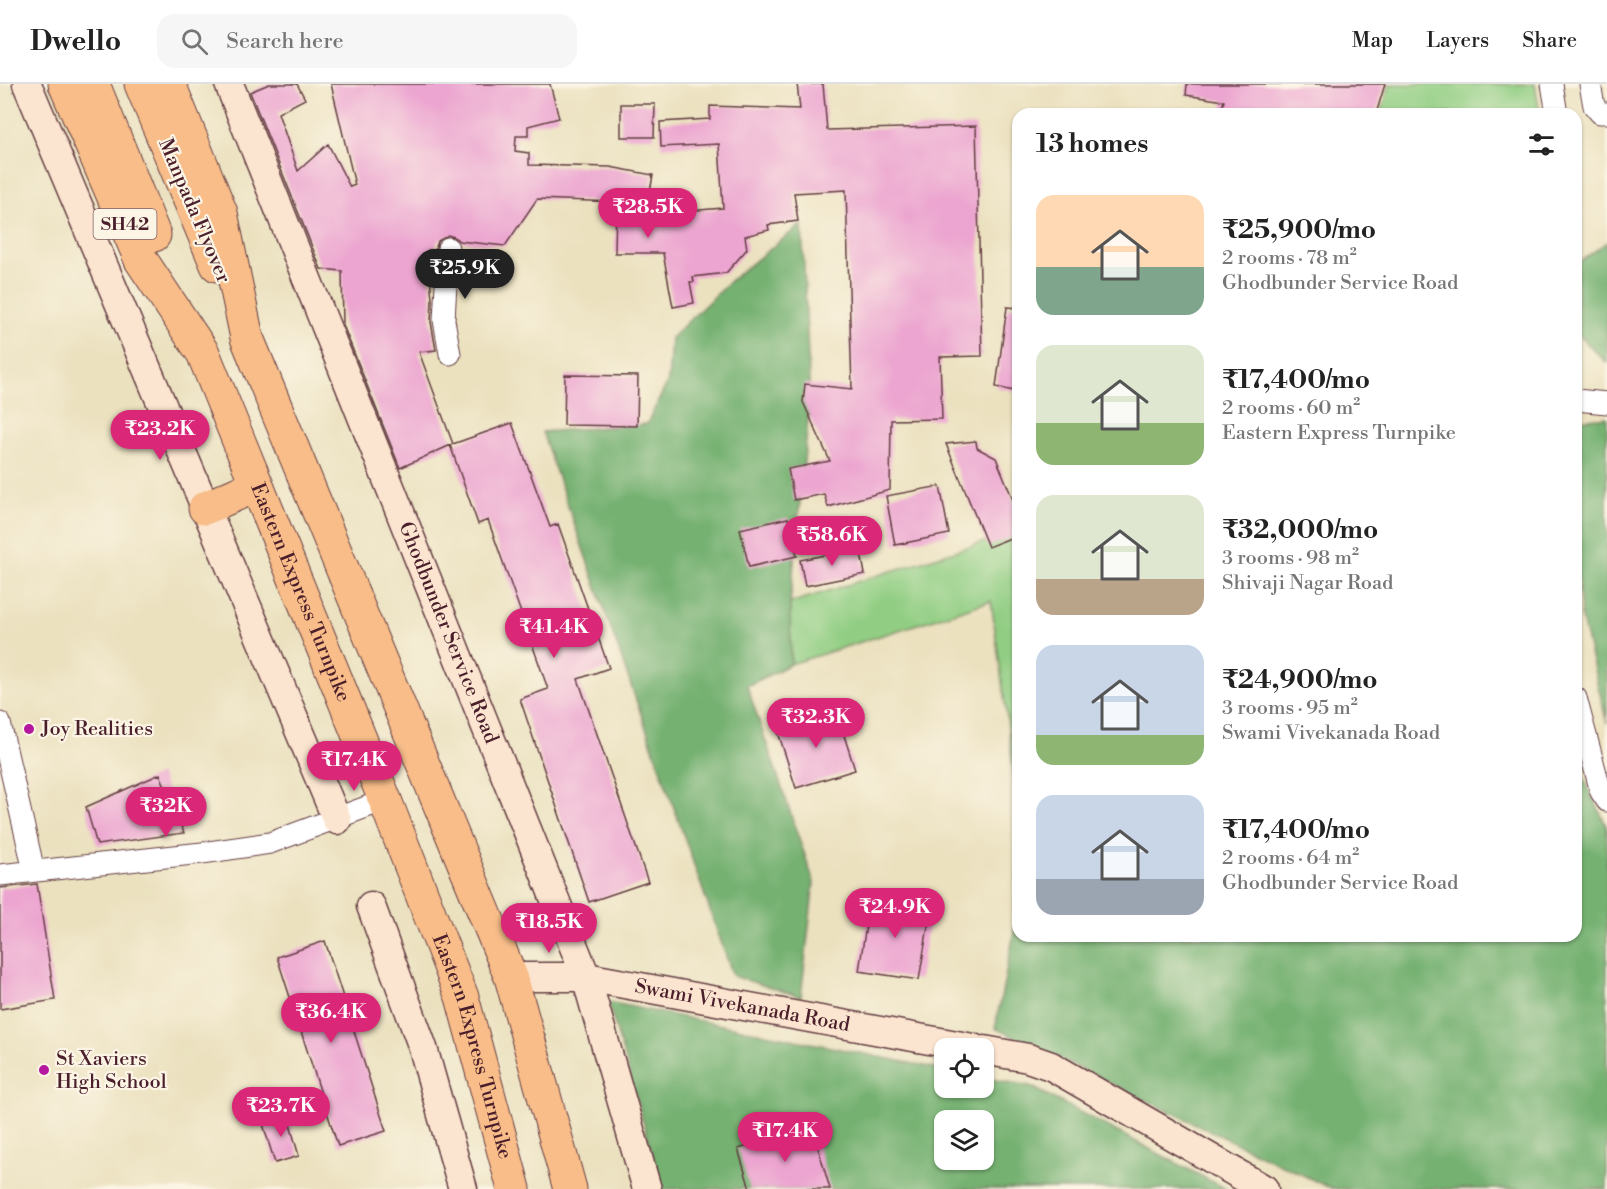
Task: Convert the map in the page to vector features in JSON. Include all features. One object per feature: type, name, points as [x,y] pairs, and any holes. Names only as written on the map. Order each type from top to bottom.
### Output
[{"type":"main road","name":"Eastern Express Turnpike","points":[[65,84],[141,260],[203,353],[385,800],[462,997],[514,1189]]},
{"type":"main road","points":[[93,84],[203,353]]},
{"type":"main road","name":"Manpada Flyover","points":[[141,84],[247,338]]},
{"type":"main road","points":[[169,84],[221,213],[247,338],[512,977],[570,1189]]},
{"type":"main road","points":[[205,508],[257,485]]},
{"type":"street","points":[[27,84],[337,820]]},
{"type":"street","name":"Ghodbunder Service Road","points":[[229,84],[586,977],[647,1189]]},
{"type":"street","points":[[1552,84],[1556,108]]},
{"type":"street","points":[[1590,84],[1594,106],[1600,112],[1607,113]]},
{"type":"street","points":[[448,248],[444,320],[450,354]]},
{"type":"street","points":[[1582,401],[1607,403]]},
{"type":"street","points":[[1582,721],[1601,792],[1607,801]]},
{"type":"street","points":[[0,723],[34,871]]},
{"type":"street","points":[[0,875],[202,853],[270,843],[337,820],[385,800]]},
{"type":"street","points":[[371,906],[423,1048],[463,1189]]},
{"type":"street","name":"Swami Vivekanada Road","points":[[512,977],[586,977],[934,1041]]},
{"type":"street","points":[[994,1052],[1028,1058],[1051,1066],[1264,1189]]},
{"type":"green space","points":[[1390,84],[1535,84],[1539,108],[1383,108]]},
{"type":"green space","points":[[802,224],[810,400],[790,603],[791,664],[747,686],[814,882],[801,997],[733,976],[542,432],[647,424],[668,381],[671,338],[732,279]]},
{"type":"green space","points":[[1607,242],[1607,363],[1582,338],[1582,260]]},
{"type":"green space","points":[[1607,417],[1607,723],[1582,620],[1582,420]]},
{"type":"green space","points":[[1012,533],[1012,732],[1009,733],[991,601],[791,664],[790,603]]},
{"type":"green space","points":[[1012,732],[1012,759],[1009,733]]},
{"type":"green space","points":[[1582,770],[1607,827],[1607,1189],[1332,1189],[995,1028],[1012,942],[1582,942]]},
{"type":"green space","points":[[608,1002],[934,1068],[934,1098],[994,1098],[994,1080],[1030,1086],[1226,1189],[663,1189]]},
{"type":"building","points":[[269,84],[297,84],[305,99],[278,113],[298,171],[328,144],[350,187],[355,185],[331,84],[550,84],[559,118],[528,126],[528,136],[516,136],[515,151],[529,153],[529,165],[610,167],[653,175],[647,209],[675,209],[675,212],[723,208],[719,144],[661,147],[660,122],[710,119],[710,106],[800,109],[797,84],[823,84],[827,130],[976,126],[982,356],[940,357],[942,419],[891,420],[890,490],[828,507],[824,494],[794,500],[788,469],[830,461],[803,402],[805,384],[852,389],[846,190],[794,193],[798,221],[768,225],[769,230],[745,236],[747,249],[726,273],[693,277],[694,282],[690,282],[694,303],[673,307],[663,253],[615,253],[616,202],[537,199],[505,246],[459,241],[448,235],[438,241],[435,250],[428,250],[432,300],[431,322],[436,350],[419,352],[453,444],[400,468],[343,325],[342,271],[321,269],[250,92]]},
{"type":"building","points":[[1187,84],[1385,84],[1378,108],[1222,108],[1224,101],[1186,95]]},
{"type":"building","points":[[621,104],[655,104],[654,137],[621,137]]},
{"type":"building","points":[[1007,307],[1012,307],[1012,391],[996,387]]},
{"type":"building","points":[[565,375],[638,376],[637,426],[564,425]]},
{"type":"building","points":[[512,423],[550,527],[558,524],[609,668],[578,679],[648,882],[589,902],[520,699],[548,689],[488,520],[478,524],[450,445]]},
{"type":"building","points":[[976,441],[977,448],[996,458],[1012,497],[1012,537],[988,547],[946,444]]},
{"type":"building","points":[[940,486],[949,534],[895,545],[886,496]]},
{"type":"building","points":[[788,518],[797,556],[749,567],[740,529]]},
{"type":"building","points":[[860,548],[865,574],[805,586],[800,560]]},
{"type":"building","points":[[836,710],[855,770],[796,788],[777,729]]},
{"type":"building","points":[[160,774],[184,833],[97,845],[86,807]]},
{"type":"building","points":[[37,884],[55,1000],[0,1009],[0,888]]},
{"type":"building","points":[[870,899],[931,908],[919,980],[859,971]]},
{"type":"building","points":[[325,941],[386,1131],[338,1146],[277,957]]},
{"type":"building","points":[[287,1114],[299,1156],[275,1163],[262,1121]]},
{"type":"building","points":[[812,1127],[830,1189],[750,1189],[738,1149]]},
{"type":"place","name":"Joy Realities","points":[[29,729]]},
{"type":"place","name":"St Xaviers High School","points":[[44,1070]]}]
